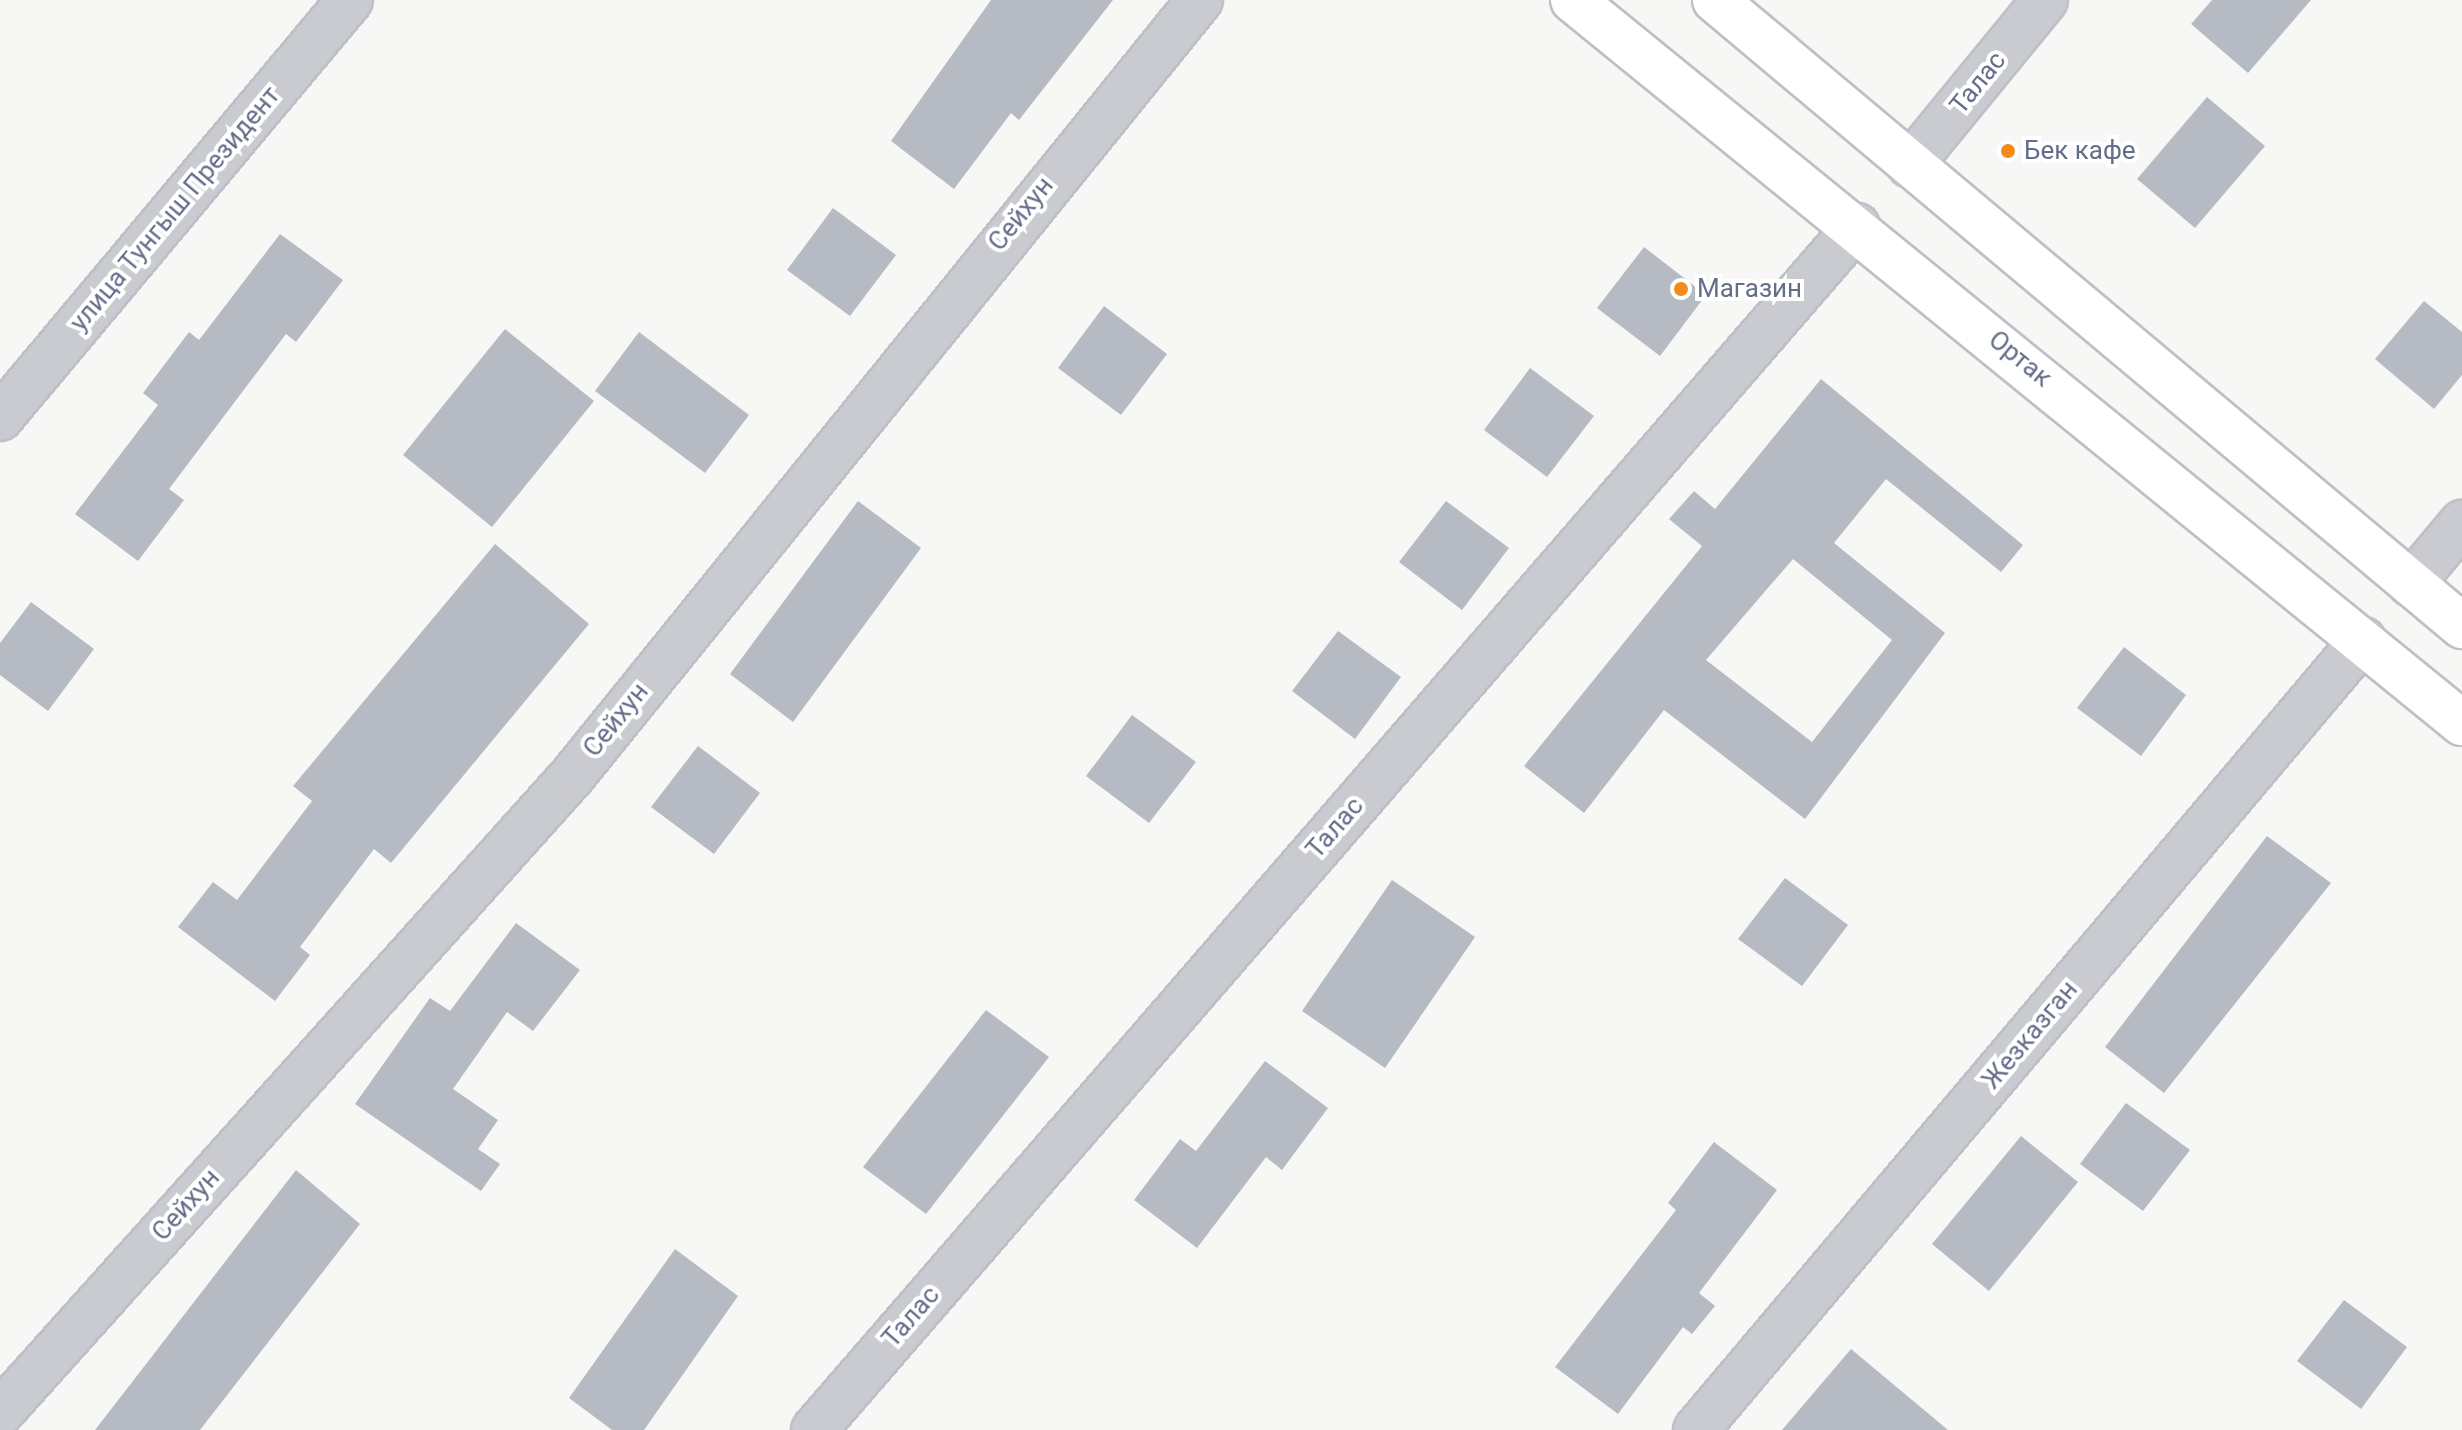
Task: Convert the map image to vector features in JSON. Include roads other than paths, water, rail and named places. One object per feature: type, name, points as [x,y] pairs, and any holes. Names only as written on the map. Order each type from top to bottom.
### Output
[{"type":"street","name":"улица Тунгыш Президент","points":[[0,418],[350,0]]},
{"type":"street","name":"Сейхун","points":[[0,1413],[573,775],[1200,0]]},
{"type":"street","name":"Ортак","points":[[1573,0],[1857,226],[2462,723]]},
{"type":"street","points":[[1715,0],[2462,626]]},
{"type":"street","name":"Талас","points":[[1910,165],[2045,0]]},
{"type":"street","name":"Талас","points":[[814,1430],[1857,226]]},
{"type":"street","points":[[2411,584],[2462,523]]},
{"type":"street","name":"Жезказган","points":[[1696,1430],[2363,640]]},
{"type":"place","name":"Бек кафе","points":[[2008,151]]},
{"type":"place","name":"Магазин","points":[[1681,289]]}]
